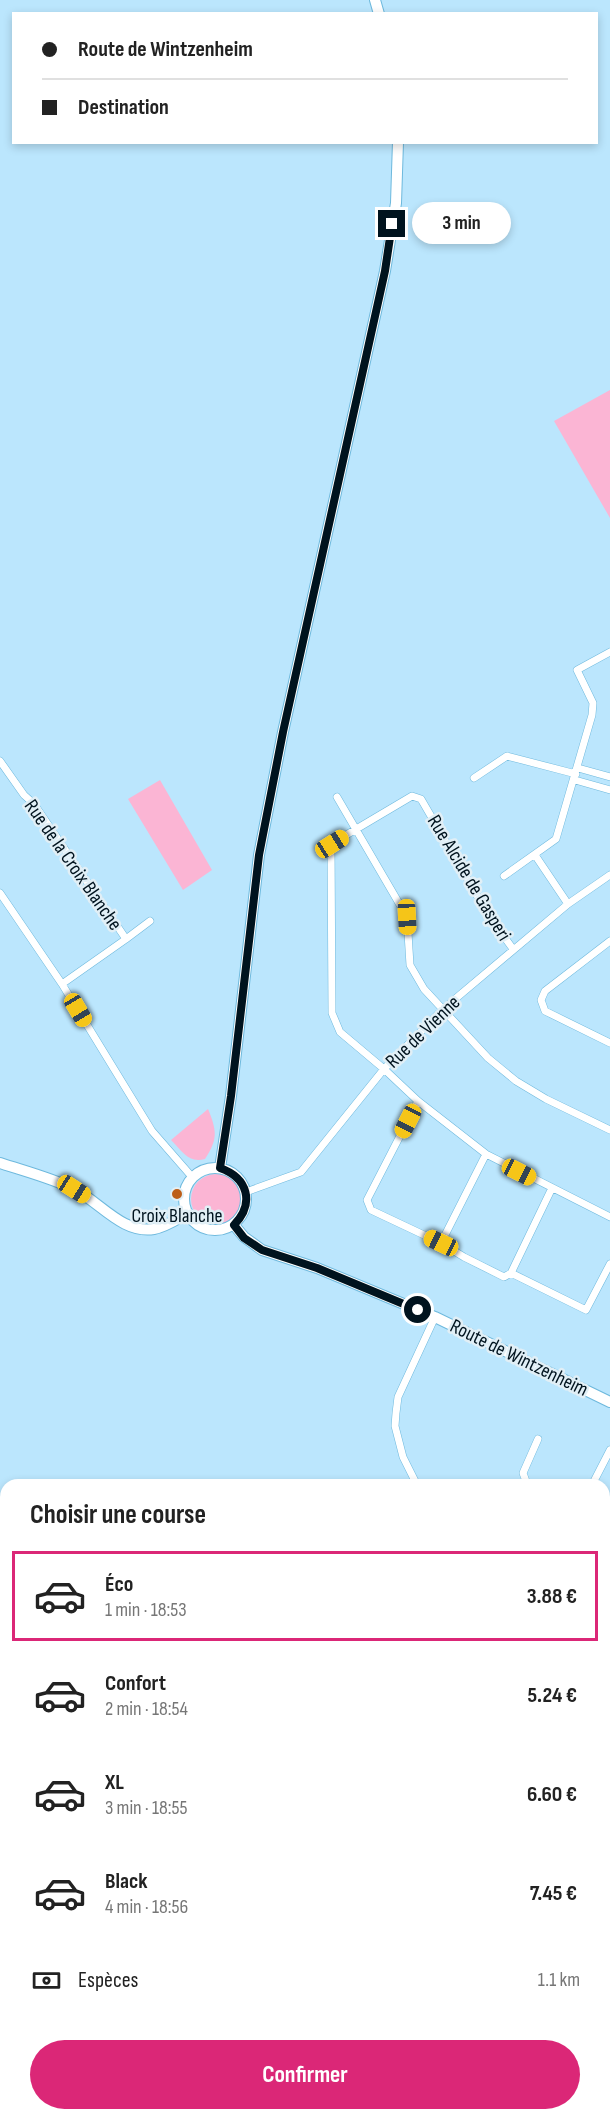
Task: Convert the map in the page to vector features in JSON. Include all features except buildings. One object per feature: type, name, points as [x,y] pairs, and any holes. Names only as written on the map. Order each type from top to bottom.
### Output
[{"type":"main road","points":[[220,1168],[231,1096],[259,855],[286,721],[385,271],[396,203],[398,144]]},
{"type":"main road","points":[[0,1163],[74,1189],[119,1220],[136,1228],[154,1228],[188,1213]]},
{"type":"main road","points":[[220,1168],[232,1173],[240,1181],[246,1192],[246,1206],[234,1225],[219,1230],[206,1229],[195,1223],[188,1213],[184,1199],[186,1188],[193,1178],[206,1170],[220,1168]]},
{"type":"main road","name":"Route de Wintzenheim","points":[[234,1225],[244,1238],[262,1250],[317,1268],[435,1317],[610,1402]]},
{"type":"street","points":[[504,876],[556,839],[577,774],[592,715],[593,703],[577,670],[610,652]]},
{"type":"street","points":[[474,778],[507,756],[577,774],[610,777]]},
{"type":"street","name":"Rue de la Croix Blanche","points":[[0,761],[24,795],[34,804],[126,939]]},
{"type":"street","points":[[577,774],[610,790]]},
{"type":"street","name":"Rue Alcide de Gasperi","points":[[384,1069],[340,1032],[332,1013],[332,844],[412,796],[421,799],[489,916],[513,949]]},
{"type":"street","points":[[337,797],[407,917],[410,965],[424,989],[488,1058],[516,1081],[546,1099],[610,1130]]},
{"type":"street","points":[[535,855],[568,904]]},
{"type":"street","name":"Rue de Vienne","points":[[246,1192],[301,1172],[384,1069],[442,1010],[568,904],[610,874]]},
{"type":"street","points":[[0,892],[64,987],[152,1131],[193,1178]]},
{"type":"street","name":"Rue de la Croix Blanche","points":[[64,987],[150,921]]},
{"type":"street","points":[[610,941],[544,991],[541,1000],[545,1011],[610,1043]]},
{"type":"street","points":[[384,1069],[418,1101],[486,1154],[610,1217]]},
{"type":"street","points":[[418,1101],[367,1200],[371,1210],[441,1243],[504,1277],[511,1273],[552,1188]]},
{"type":"street","points":[[441,1243],[486,1154]]},
{"type":"street","points":[[511,1273],[586,1310],[610,1264]]},
{"type":"street","points":[[414,1479],[403,1457],[395,1426],[398,1397],[435,1317]]},
{"type":"street","points":[[525,1479],[523,1473],[538,1439]]},
{"type":"street","points":[[595,1479],[610,1450]]},
{"type":"shaded area","points":[[610,390],[610,518],[554,421]]},
{"type":"shaded area","points":[[160,780],[212,870],[183,890],[128,799]]},
{"type":"shaded area","points":[[208,1109],[213,1123],[214,1140],[205,1159],[194,1160],[186,1156],[171,1140]]},
{"type":"shaded area","points":[[216,1174],[230,1178],[237,1185],[241,1199],[237,1213],[230,1220],[216,1224],[202,1220],[195,1213],[191,1199],[195,1185],[202,1178]]},
{"type":"place","name":"Croix Blanche","points":[[177,1194]]},
{"type":"route","points":[[392,224],[385,271],[283,732],[259,855],[231,1096],[220,1168],[232,1173],[246,1192],[246,1206],[234,1225],[244,1238],[262,1250],[317,1268],[418,1310]]}]
